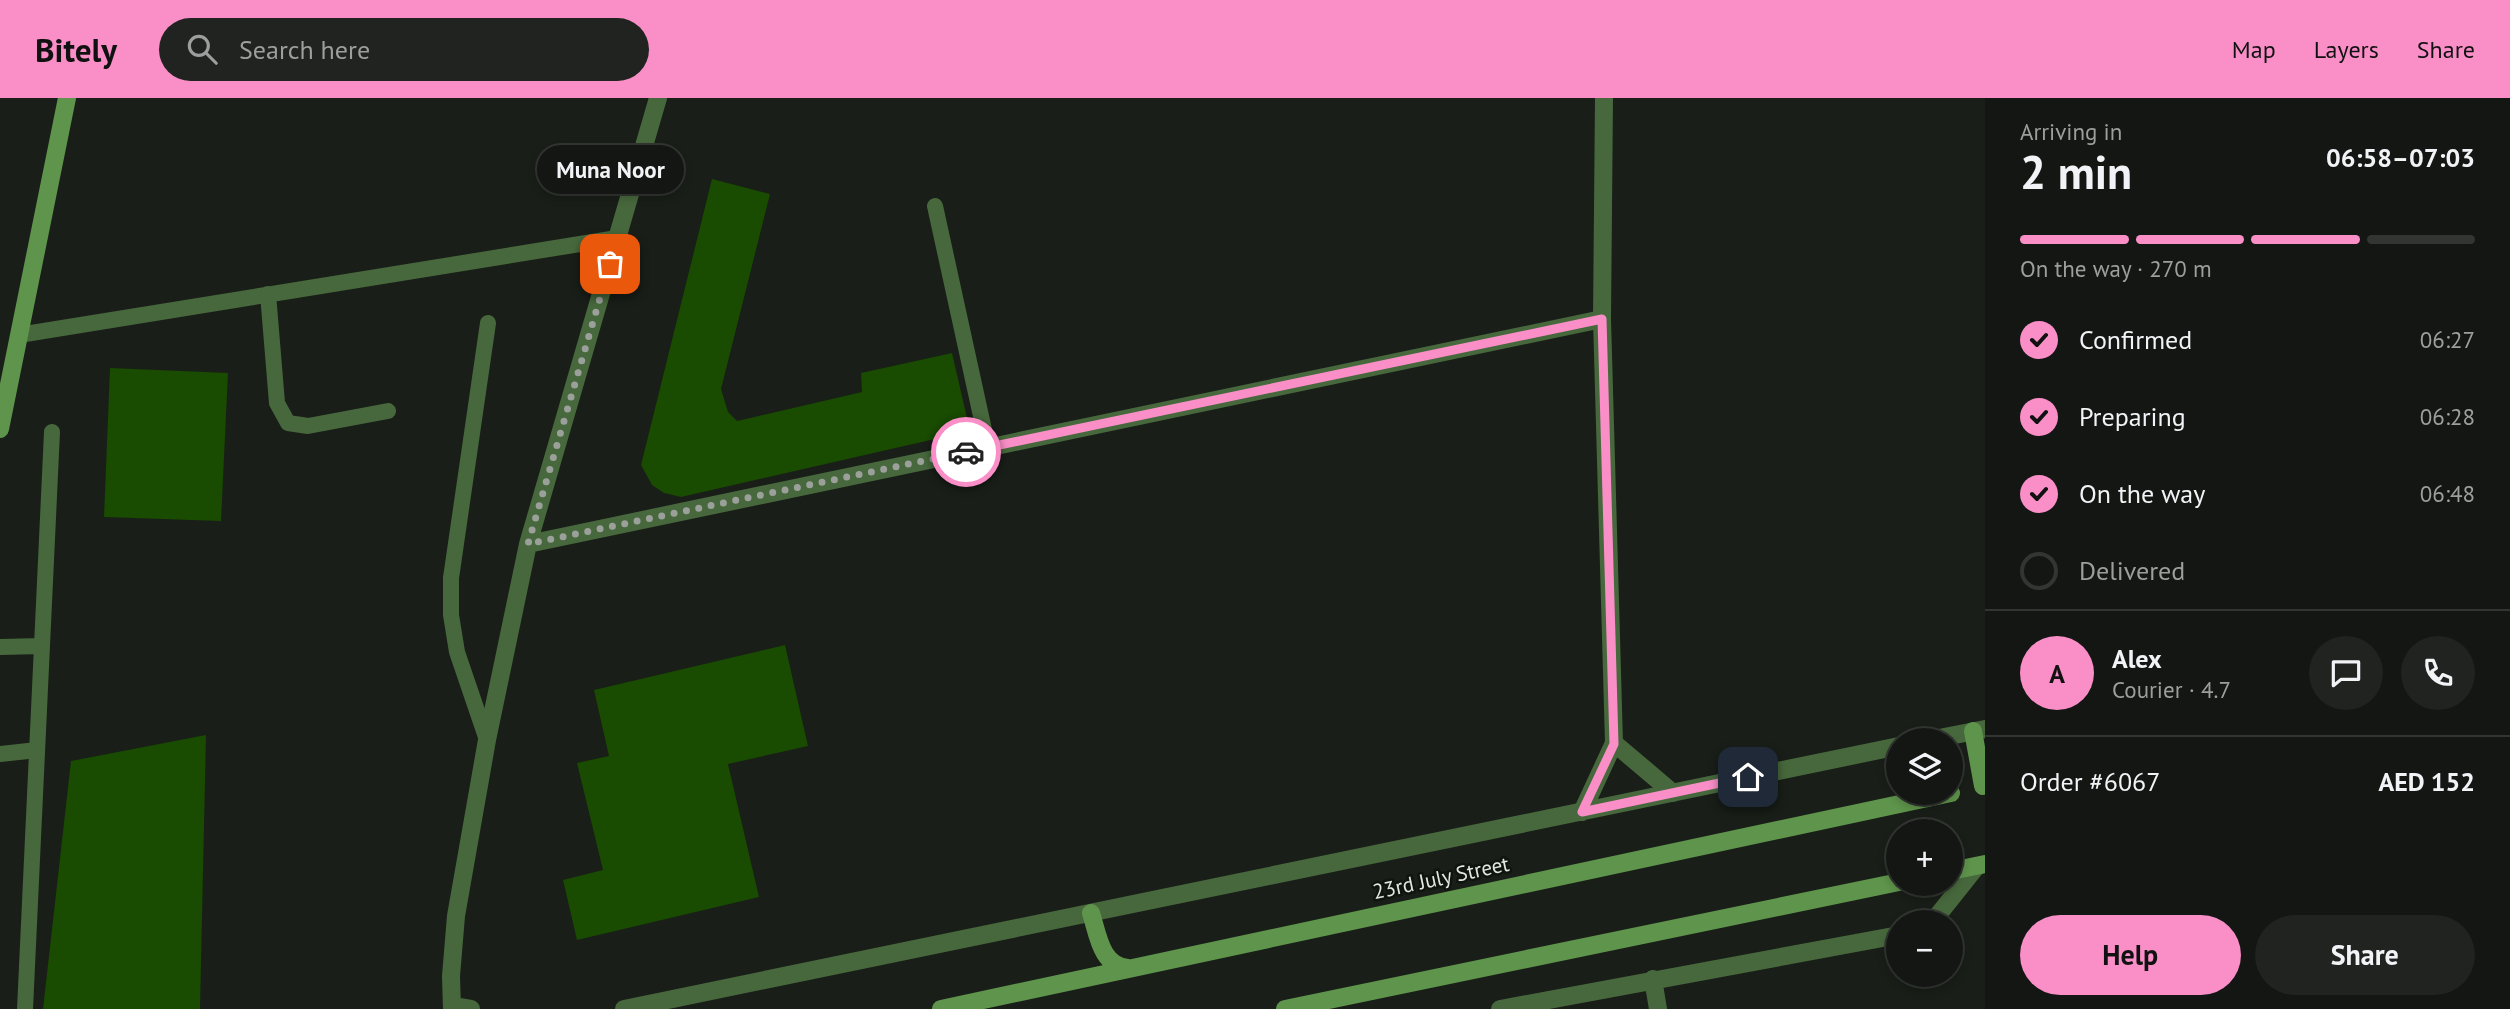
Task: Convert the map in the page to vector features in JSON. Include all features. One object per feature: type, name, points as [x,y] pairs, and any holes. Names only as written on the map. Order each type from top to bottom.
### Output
[{"type":"main road","points":[[0,429],[67,98]]},
{"type":"main road","points":[[0,341],[19,335]]},
{"type":"main road","points":[[1979,730],[1984,786]]},
{"type":"main road","name":"23rd July Street","points":[[1963,790],[1984,786]]},
{"type":"main road","name":"23rd July Street","points":[[941,1009],[1895,805]]},
{"type":"main road","points":[[1963,869],[1981,865]]},
{"type":"main road","points":[[1285,1009],[1886,885]]},
{"type":"main road","points":[[1091,913],[1107,957],[1116,965],[1128,968]]},
{"type":"street","points":[[458,1008],[451,976],[456,916],[487,740],[528,544],[658,98]]},
{"type":"street","points":[[1582,812],[1614,744],[1602,319],[1604,98]]},
{"type":"street","points":[[528,544],[1602,319]]},
{"type":"street","points":[[1614,744],[1672,793]]},
{"type":"street","points":[[624,1009],[1886,749]]},
{"type":"street","points":[[1943,910],[1981,865]]},
{"type":"street","points":[[1500,1009],[1886,937]]},
{"type":"street","points":[[1653,979],[1658,1009]]},
{"type":"lane","points":[[934,206],[988,447]]},
{"type":"lane","points":[[19,335],[617,238]]},
{"type":"lane","points":[[268,295],[277,404],[288,423],[308,426],[388,411]]},
{"type":"lane","points":[[487,740],[457,652],[451,615],[451,578],[488,323]]},
{"type":"lane","points":[[25,1009],[52,432]]},
{"type":"lane","points":[[0,647],[42,646]]},
{"type":"lane","points":[[0,754],[37,750]]},
{"type":"building","points":[[712,179],[770,194],[721,389],[728,412],[737,421],[862,392],[861,373],[952,353],[970,431],[681,497],[664,493],[652,485],[641,465]]},
{"type":"building","points":[[110,368],[228,373],[221,521],[104,517]]},
{"type":"building","points":[[785,645],[808,746],[728,764],[759,897],[577,940],[563,880],[603,870],[577,763],[609,756],[594,690]]},
{"type":"building","points":[[206,735],[200,1009],[43,1009],[71,761]]},
{"type":"way so far","points":[[610,264],[528,544],[966,452]]},
{"type":"place","name":"Muna Noor","points":[[610,264]]},
{"type":"route","points":[[966,452],[1602,319],[1614,744],[1582,812],[1748,777]]}]
